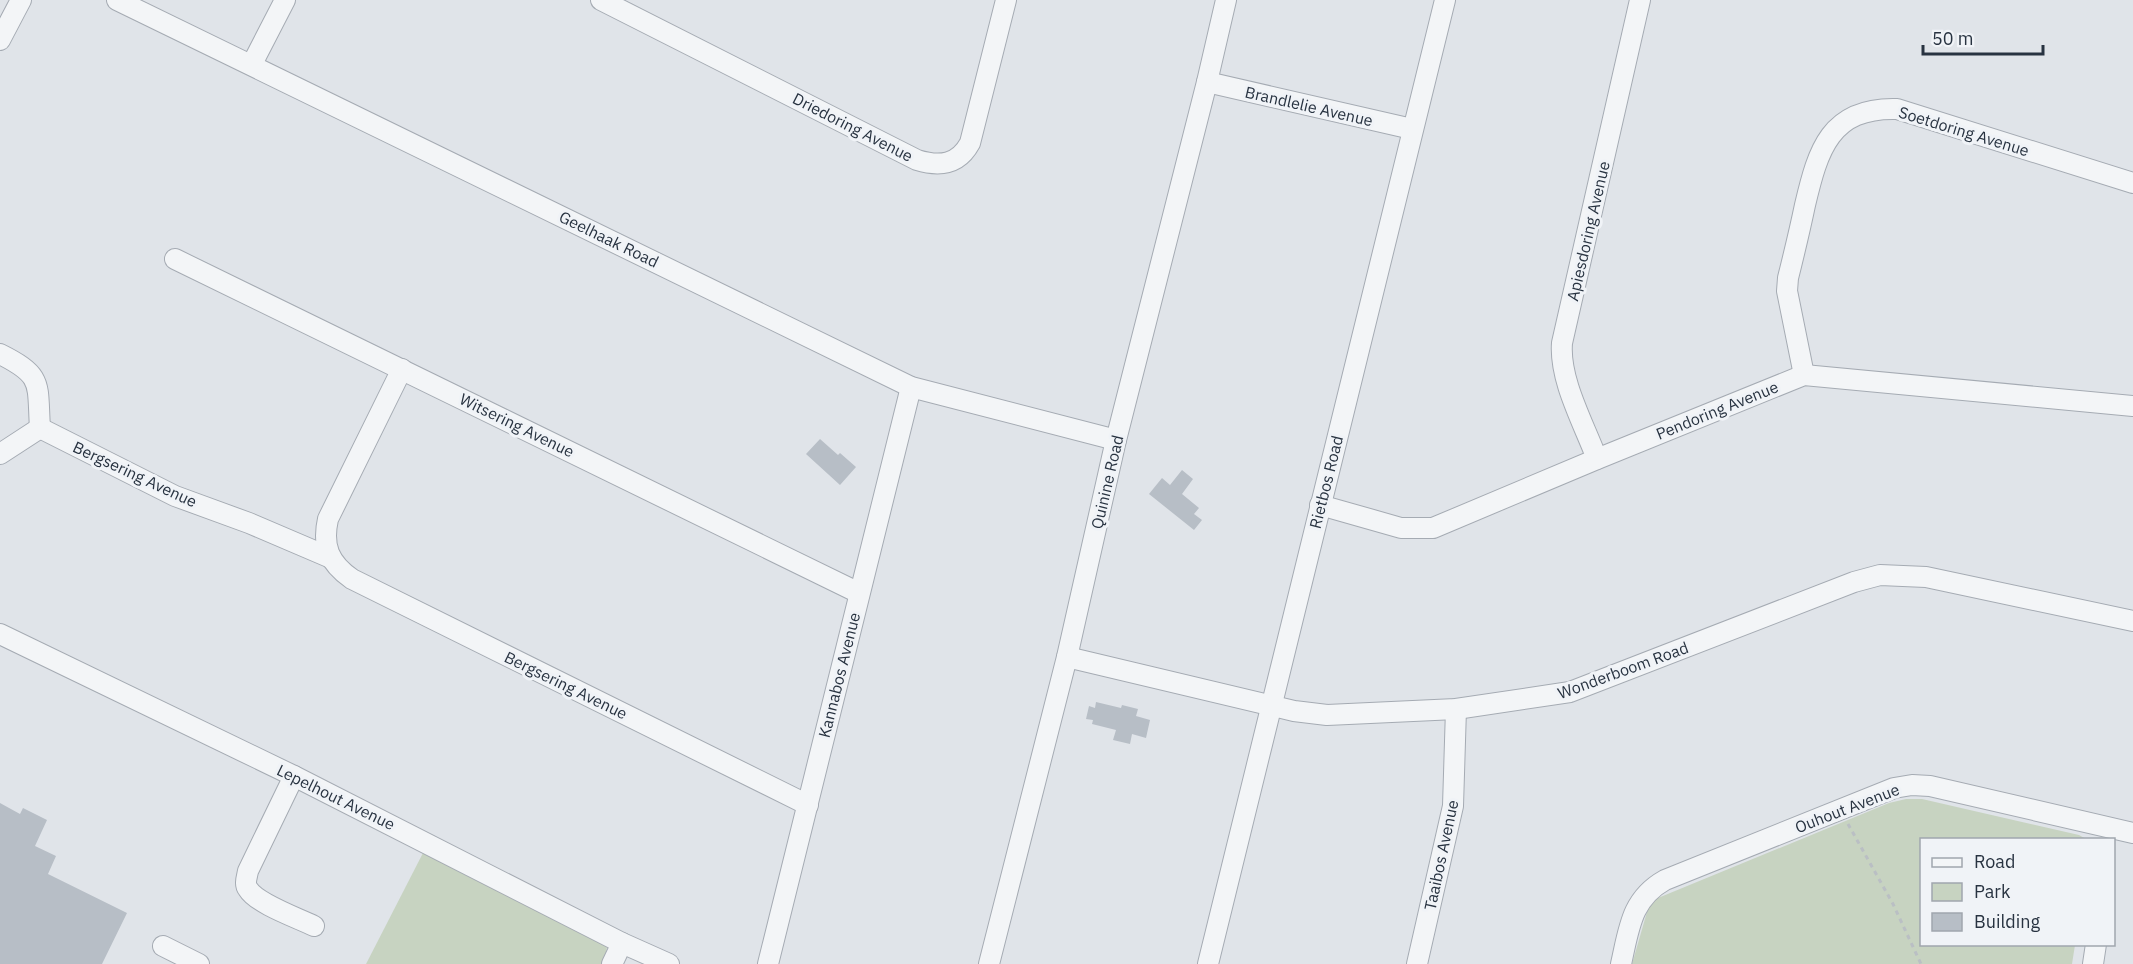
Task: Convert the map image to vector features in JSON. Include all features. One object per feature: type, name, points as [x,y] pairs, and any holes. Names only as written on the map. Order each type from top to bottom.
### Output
[{"type":"street","points":[[0,40],[21,0]]},
{"type":"street","name":"Geelhaak Road","points":[[117,0],[910,387],[1116,440]]},
{"type":"street","points":[[252,64],[285,0]]},
{"type":"street","name":"Driedoring Avenue","points":[[601,0],[917,159],[940,164],[954,162],[966,151],[970,143],[1006,0]]},
{"type":"street","name":"Quinine Road","points":[[989,964],[1067,657],[1116,440],[1226,0]]},
{"type":"street","name":"Rietbos Road","points":[[1208,964],[1445,0]]},
{"type":"street","name":"Apiesdoring Avenue","points":[[1597,459],[1567,380],[1562,349],[1640,0]]},
{"type":"street","name":"Brandlelie Avenue","points":[[1207,82],[1412,129]]},
{"type":"street","name":"Soetdoring Avenue","points":[[1804,375],[1787,291],[1788,278],[1814,166],[1820,151],[1827,138],[1852,118],[1881,109],[1916,114],[2133,183]]},
{"type":"street","name":"Witsering Avenue","points":[[175,259],[859,593]]},
{"type":"street","points":[[0,354],[23,365],[34,377],[37,388],[39,428],[0,454]]},
{"type":"street","points":[[331,558],[325,531],[328,519],[402,369]]},
{"type":"street","name":"Pendoring Avenue","points":[[1320,505],[1401,528],[1433,528],[1804,375],[2133,406]]},
{"type":"street","name":"Kannabos Avenue","points":[[768,964],[910,387]]},
{"type":"street","name":"Bergsering Avenue","points":[[39,428],[175,496],[249,523],[331,558],[335,566],[352,579],[808,805]]},
{"type":"street","name":"Wonderboom Road","points":[[1067,657],[1270,706],[1327,715],[1456,709],[1570,693],[1854,582],[1880,575],[1926,577],[2133,621]]},
{"type":"street","name":"Lepelhout Avenue","points":[[0,634],[294,776],[622,943],[669,964]]},
{"type":"street","name":"Taaibos Avenue","points":[[1417,964],[1453,807],[1456,709]]},
{"type":"street","points":[[294,776],[248,871],[246,882],[247,888],[261,900],[314,926]]},
{"type":"street","name":"Ouhout Avenue","points":[[1621,964],[1634,912],[1642,898],[1654,886],[1676,875],[1894,788],[1920,785],[2120,834]]},
{"type":"street","points":[[612,964],[622,943]]},
{"type":"street","points":[[163,946],[199,964]]},
{"type":"street","points":[[2093,964],[2097,946]]},
{"type":"path","points":[[1840,810],[1893,904],[1921,964]]},
{"type":"green space","points":[[1906,799],[1922,799],[2084,838],[1920,838],[1920,946],[2075,946],[2072,964],[1632,964],[1649,905],[1658,898],[1889,803]]},
{"type":"green space","points":[[424,851],[602,939],[607,946],[605,964],[366,964]]},
{"type":"building","points":[[820,439],[856,467],[840,485],[806,454]]},
{"type":"building","points":[[1182,470],[1193,479],[1182,494],[1199,508],[1194,514],[1202,520],[1194,530],[1149,494],[1162,478],[1170,485]]},
{"type":"building","points":[[1096,702],[1121,708],[1122,705],[1138,709],[1136,716],[1150,720],[1146,738],[1132,734],[1130,744],[1113,740],[1116,730],[1092,724],[1093,720],[1086,719],[1089,706],[1095,708]]},
{"type":"building","points":[[0,803],[20,814],[23,808],[47,820],[35,846],[56,856],[48,874],[127,913],[102,964],[0,964]]}]
